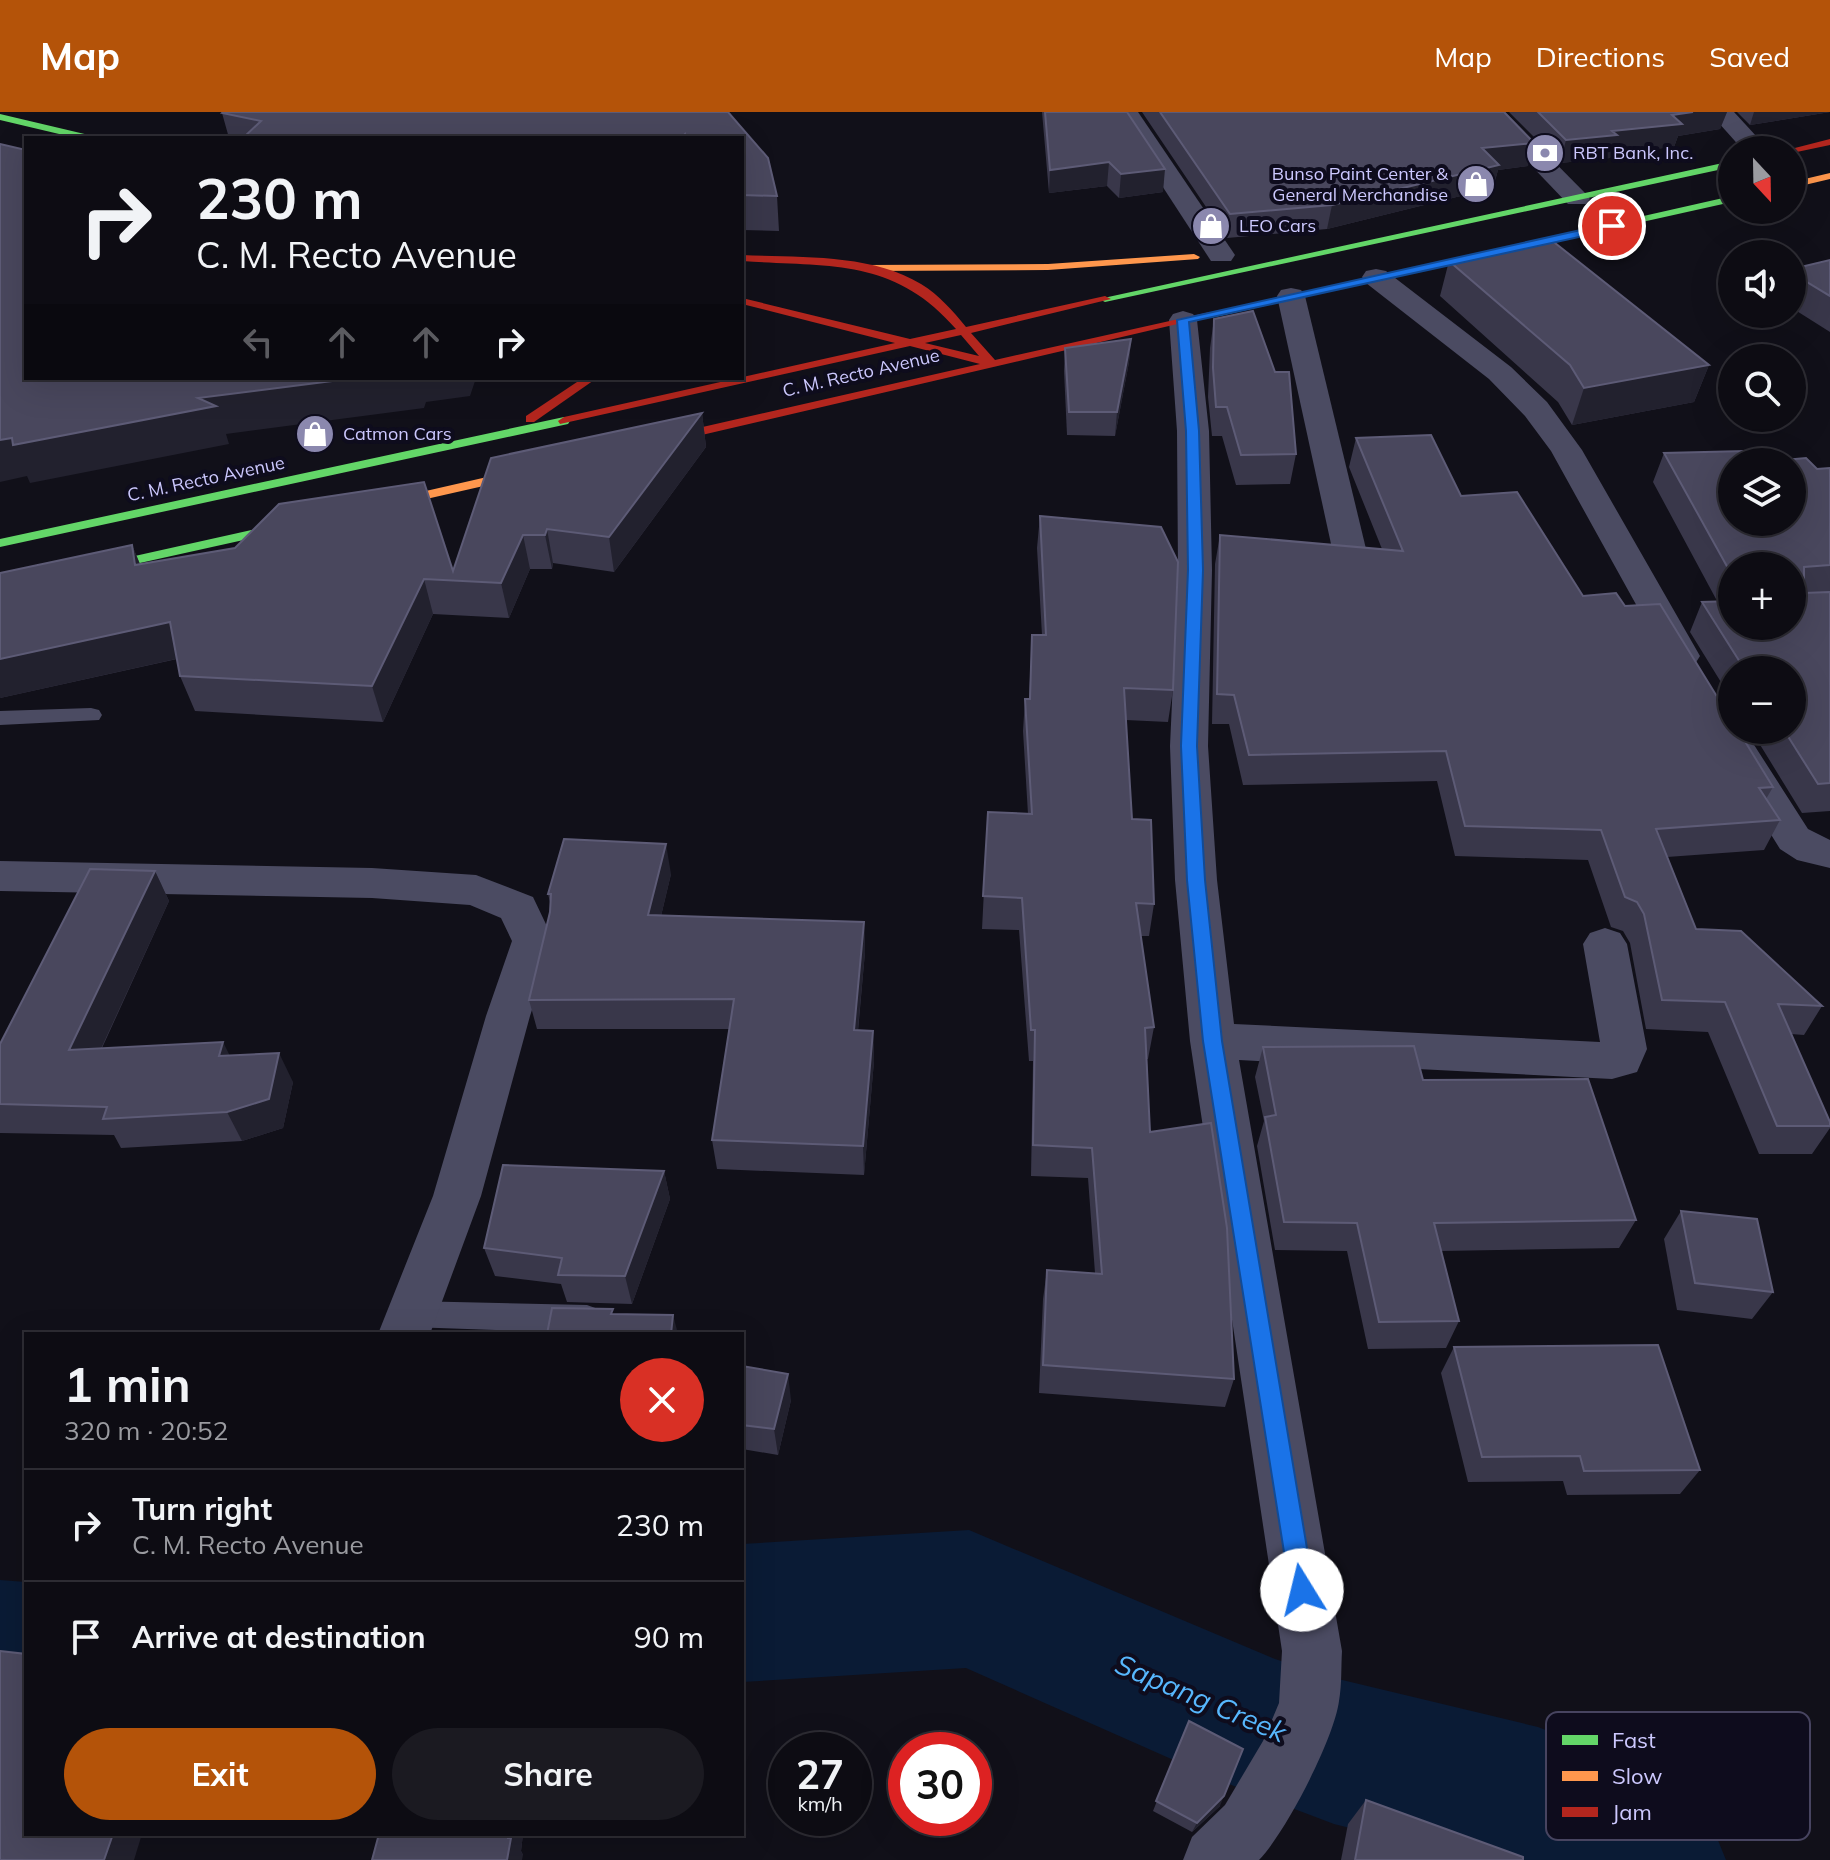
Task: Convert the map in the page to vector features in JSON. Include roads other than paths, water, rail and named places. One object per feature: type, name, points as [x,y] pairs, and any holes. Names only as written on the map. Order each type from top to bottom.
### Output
[{"type":"main road","points":[[0,117],[81,136]]},
{"type":"main road","points":[[1806,147],[1830,142]]},
{"type":"main road","name":"C. M. Recto Avenue","points":[[0,543],[500,436],[1328,249],[1718,167]]},
{"type":"main road","points":[[1806,182],[1830,176]]},
{"type":"main road","name":"C. M. Recto Avenue","points":[[635,446],[991,363],[1718,202]]},
{"type":"main road","points":[[744,258],[865,268],[1048,267],[1328,249]]},
{"type":"main road","points":[[865,268],[921,287],[991,363]]},
{"type":"main road","points":[[744,301],[991,363]]},
{"type":"main road","points":[[500,436],[555,404],[588,380]]},
{"type":"main road","points":[[0,590],[559,464]]},
{"type":"street","points":[[1126,112],[1221,255]]},
{"type":"street","points":[[1492,112],[1577,199]]},
{"type":"street","points":[[1721,112],[1744,136]]},
{"type":"street","points":[[1376,277],[1500,373],[1536,409],[1566,450],[1697,682]]},
{"type":"street","points":[[1291,296],[1311,394],[1326,444],[1350,553]]},
{"type":"street","points":[[1183,320],[1193,431],[1195,555],[1189,746],[1196,880],[1213,1041],[1312,1651],[1309,1703],[1286,1762],[1247,1827],[1215,1860]]},
{"type":"street","points":[[1658,616],[1703,614]]},
{"type":"street","points":[[1735,744],[1794,839],[1811,850],[1830,854]]},
{"type":"street","points":[[0,876],[372,883],[476,890],[518,908],[533,941],[508,1016],[457,1196],[407,1324]]},
{"type":"street","points":[[1213,1041],[1621,1059],[1624,1049],[1605,944]]},
{"type":"lane","points":[[0,718],[91,715]]},
{"type":"lane","points":[[407,1324],[611,1320]]},
{"type":"waterway","name":"Sapang Creek","points":[[744,1613],[969,1599],[1272,1730],[1334,1751],[1546,1805]]},
{"type":"waterway","name":"Sapang Creek","points":[[0,1650],[24,1652]]},
{"type":"waterway","name":"Sapang Creek","points":[[1612,1840],[1650,1860]]},
{"type":"place","name":"RBT Bank, Inc.","points":[[1545,153]]},
{"type":"place","name":"Bunso Paint Center & General Merchandise","points":[[1476,184]]},
{"type":"place","name":"LEO Cars","points":[[1211,226]]},
{"type":"place","name":"Catmon Cars","points":[[315,434]]}]
